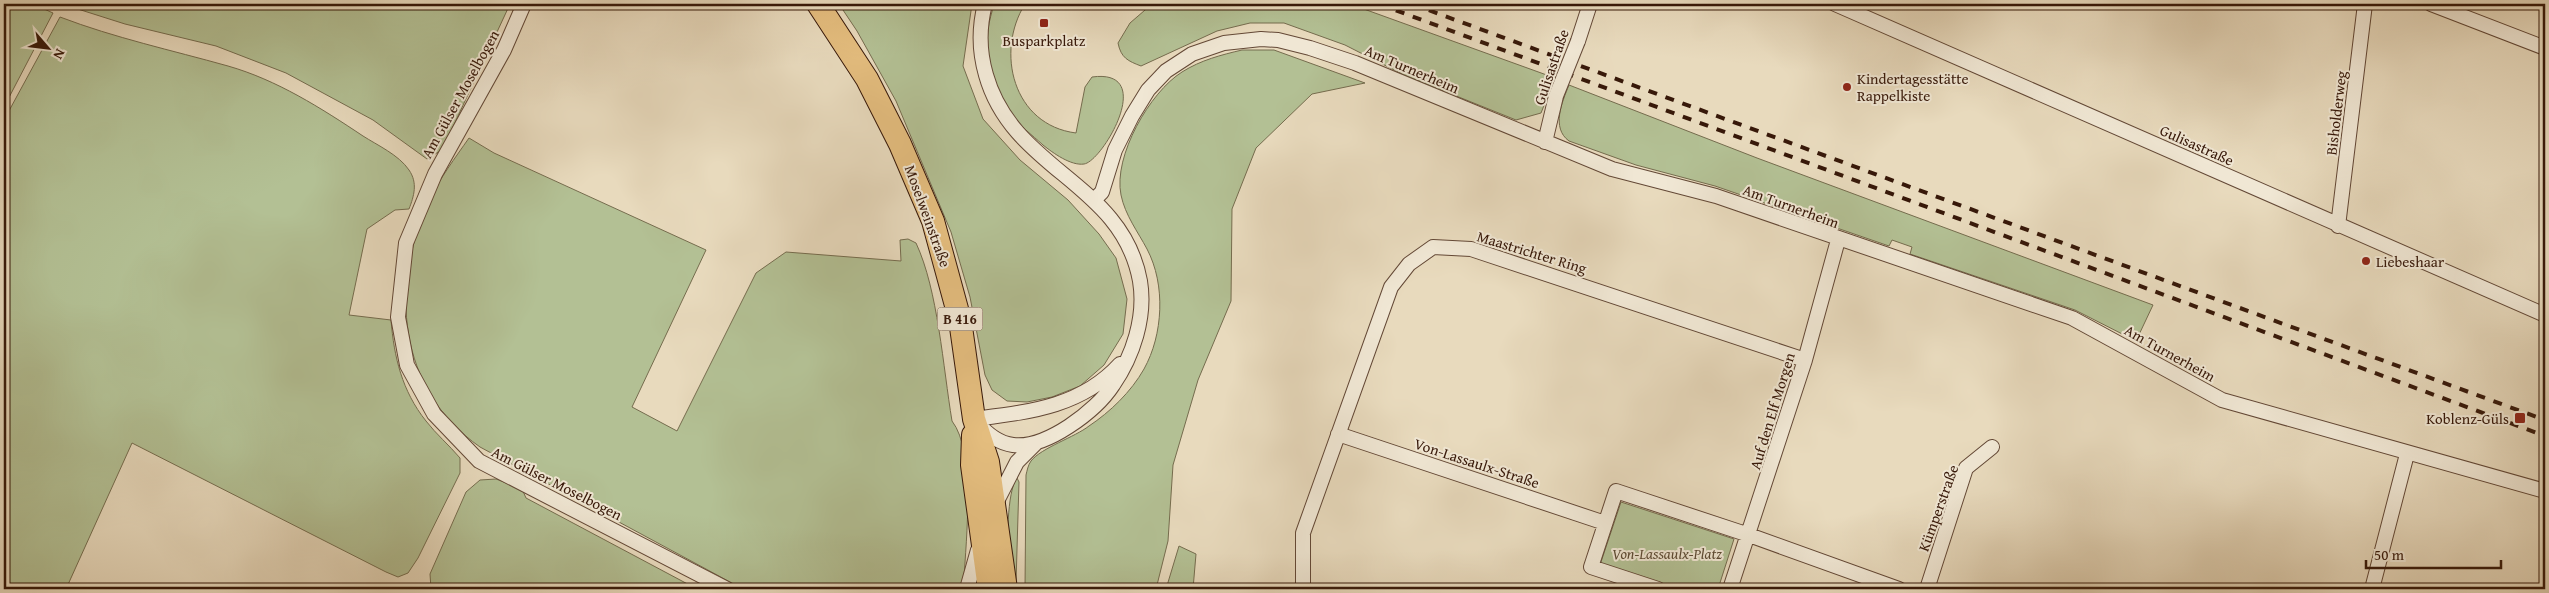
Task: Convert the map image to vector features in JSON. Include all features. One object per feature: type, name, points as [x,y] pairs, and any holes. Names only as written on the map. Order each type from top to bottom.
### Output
[{"type":"main road","name":"Moselweinstraße","points":[[818,4],[867,79],[924,198],[953,290],[974,419],[988,462],[1006,589]]},
{"type":"main road","name":"Moselweinstraße","points":[[974,419],[972,465],[989,589]]},
{"type":"street","name":"Am Gülser Moselbogen","points":[[524,4],[504,50],[435,174],[406,243],[398,317],[408,366],[434,414],[479,461],[727,589]]},
{"type":"street","points":[[974,419],[989,434],[1006,443],[1019,445],[1039,441],[1070,425],[1098,404],[1119,377],[1132,347],[1141,314],[1140,283],[1136,266],[1124,236],[1094,200],[1041,158],[1023,140],[997,107],[981,56],[980,27],[985,4]]},
{"type":"street","name":"Gulisastraße","points":[[1545,142],[1556,96],[1578,41],[1590,4]]},
{"type":"street","name":"Gulisastraße","points":[[1836,4],[2338,226],[2545,315]]},
{"type":"street","name":"Bisholderweg","points":[[2338,226],[2366,4]]},
{"type":"street","points":[[2431,4],[2545,48]]},
{"type":"street","name":"Am Turnerheim","points":[[1094,200],[1102,192],[1115,150],[1128,122],[1156,80],[1179,61],[1192,54],[1224,43],[1243,40],[1278,40],[1324,52],[1612,169],[1716,196],[1838,240],[2072,318],[2222,400],[2407,454],[2545,491]]},
{"type":"street","name":"Auf den Elf Morgen","points":[[1730,589],[1805,360],[1838,240]]},
{"type":"street","name":"Maastrichter Ring","points":[[1302,589],[1302,533],[1391,288],[1409,264],[1433,247],[1471,249],[1805,360]]},
{"type":"street","points":[[974,419],[1026,412],[1070,401],[1106,378],[1132,347]]},
{"type":"street","name":"Von-Lassaulx-Straße","points":[[1338,434],[1605,523]]},
{"type":"street","points":[[994,507],[1017,462],[1039,441]]},
{"type":"street","name":"Kümperstraße","points":[[1927,589],[1966,468],[1992,447]]},
{"type":"street","points":[[2372,589],[2407,454]]},
{"type":"street","points":[[1658,589],[1591,567],[1616,491],[1749,535],[1900,589]]},
{"type":"street","points":[[967,589],[976,563],[981,534]]},
{"type":"green space","points":[[4,4],[33,4],[53,13],[4,107]]},
{"type":"green space","points":[[62,4],[510,4],[452,129],[440,151],[427,159],[373,120],[286,73],[216,46],[125,24]]},
{"type":"green space","points":[[839,4],[972,4],[963,66],[983,119],[1020,160],[1068,200],[1099,234],[1116,258],[1127,299],[1123,334],[1104,365],[1080,386],[1052,397],[1027,402],[1007,401],[992,390],[985,375],[970,297],[951,232],[896,101],[857,31]]},
{"type":"green space","points":[[994,4],[1025,4],[1016,23],[1011,43],[1011,64],[1016,84],[1024,101],[1037,116],[1054,127],[1076,133],[1085,87],[1092,77],[1111,78],[1121,87],[1123,100],[1120,116],[1112,133],[1102,148],[1092,159],[1084,164],[1068,161],[1043,145],[1021,126],[1004,105],[991,74],[989,62],[987,40]]},
{"type":"green space","points":[[1152,4],[1350,4],[1555,78],[1541,113],[1516,120],[1404,75],[1345,45],[1284,23],[1250,23],[1217,31],[1141,66],[1126,58],[1121,52],[1118,43],[1130,23]]},
{"type":"green space","points":[[60,17],[122,38],[228,66],[264,79],[331,115],[394,155],[409,170],[412,175],[414,194],[409,209],[395,210],[367,229],[349,315],[391,320],[397,360],[411,398],[430,426],[460,458],[460,473],[418,558],[408,573],[398,577],[386,572],[132,443],[66,589],[4,589],[4,120]]},
{"type":"green space","points":[[1242,50],[1274,50],[1365,83],[1312,94],[1256,148],[1232,209],[1231,301],[1198,380],[1173,465],[1168,541],[1156,589],[1025,589],[1026,475],[1030,463],[1042,452],[1089,426],[1120,401],[1144,369],[1155,341],[1160,310],[1157,278],[1147,249],[1129,216],[1121,195],[1120,179],[1128,144],[1136,126],[1147,109],[1170,81],[1196,64]]},
{"type":"green space","points":[[1569,85],[1757,158],[2153,305],[2136,341],[2075,310],[1910,254],[1912,247],[1892,240],[1889,246],[1715,186],[1636,165],[1569,141],[1560,129],[1559,122],[1561,107]]},
{"type":"green space","points":[[469,138],[494,153],[706,250],[632,407],[677,431],[756,273],[786,252],[901,261],[900,240],[908,239],[916,243],[930,283],[939,329],[952,421],[959,435],[967,474],[968,497],[964,579],[960,589],[743,589],[480,447],[452,423],[431,396],[417,366],[408,334],[406,300],[409,266],[417,232],[434,191]]},
{"type":"green space","points":[[1017,478],[1019,482],[1016,583],[1010,564],[1008,533],[1009,506]]},
{"type":"green space","points":[[496,479],[522,489],[526,498],[697,589],[431,589],[430,574],[466,492],[480,480]]},
{"type":"green space","name":"Von-Lassaulx-Platz","points":[[1621,502],[1734,539],[1718,589],[1665,589],[1599,568]]},
{"type":"green space","points":[[1179,546],[1196,554],[1193,589],[1166,589]]},
{"type":"railway","points":[[1379,4],[2545,436]]},
{"type":"railway","points":[[1412,4],[2545,420]]},
{"type":"place","name":"Busparkplatz","points":[[1044,23]]},
{"type":"place","name":"Kindertagesstätte Rappelkiste","points":[[1847,87]]},
{"type":"place","name":"Liebeshaar","points":[[2366,261]]},
{"type":"place","name":"Koblenz-Güls","points":[[2520,418]]}]
